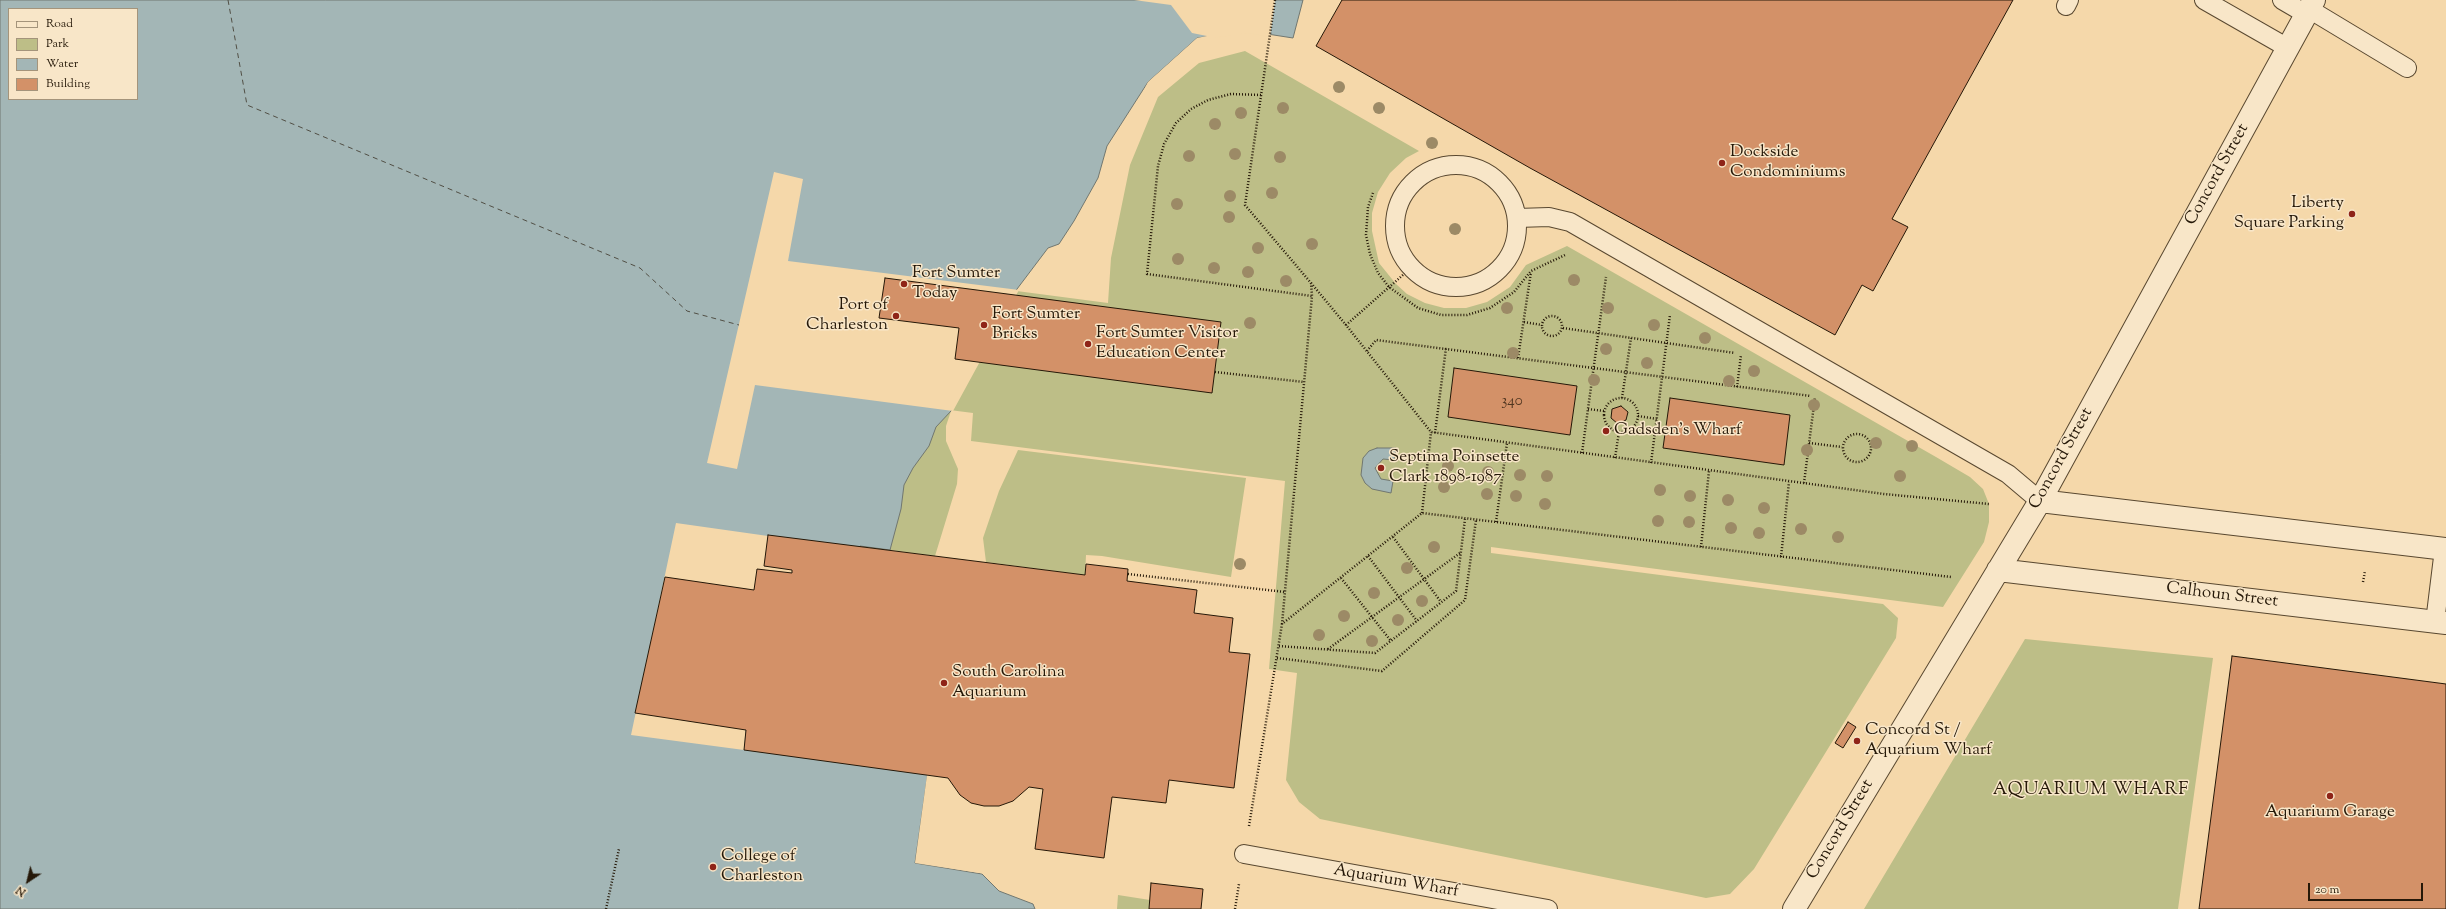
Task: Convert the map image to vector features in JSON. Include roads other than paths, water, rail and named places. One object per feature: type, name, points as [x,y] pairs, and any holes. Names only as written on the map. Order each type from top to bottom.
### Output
[{"type":"street","name":"Concord Street","points":[[1794,909],[2040,501],[2310,8]]},
{"type":"street","points":[[2040,501],[2445,549]]},
{"type":"street","name":"Calhoun Street","points":[[1998,570],[2440,622]]},
{"type":"lane","points":[[2204,0],[2288,48]]},
{"type":"lane","points":[[2282,0],[2310,8],[2407,68]]},
{"type":"lane","points":[[1448,165],[1472,167],[1494,177],[1510,195],[1517,218],[1516,242],[1505,264],[1487,280],[1464,287],[1440,285],[1418,274],[1403,256],[1395,234],[1396,210],[1407,188],[1425,172],[1448,165]]},
{"type":"lane","points":[[1517,218],[1549,217],[1570,222],[2008,474],[2040,501]]},
{"type":"lane","points":[[2440,622],[2445,549]]},
{"type":"lane","name":"Aquarium Wharf","points":[[1244,854],[1548,909]]},
{"type":"water","points":[[0,0],[1303,0],[1293,38],[1248,31],[1197,38],[1148,82],[1107,146],[1098,178],[1074,221],[1059,244],[1048,248],[1014,293],[951,411],[936,427],[929,446],[913,468],[904,485],[901,509],[890,550],[860,546],[838,739],[931,751],[915,863],[982,874],[999,891],[1033,904],[1035,909],[0,909]]},
{"type":"water","points":[[1377,448],[1396,448],[1394,460],[1383,459],[1375,468],[1381,479],[1393,481],[1391,493],[1372,489],[1365,483],[1361,475],[1363,458],[1369,451]]},
{"type":"place","name":"Dockside Condominiums","points":[[1722,163]]},
{"type":"place","name":"Liberty Square Parking","points":[[2352,214]]},
{"type":"place","name":"Fort Sumter Today","points":[[904,284]]},
{"type":"place","name":"Port of Charleston","points":[[896,316]]},
{"type":"place","name":"Fort Sumter Bricks","points":[[984,325]]},
{"type":"place","name":"Fort Sumter Visitor Education Center","points":[[1088,344]]},
{"type":"place","name":"Gadsden's Wharf","points":[[1606,431]]},
{"type":"place","name":"Septima Poinsette Clark 1898-1987","points":[[1381,468]]},
{"type":"place","name":"South Carolina Aquarium","points":[[944,683]]},
{"type":"place","name":"Concord St / Aquarium Wharf","points":[[1857,741]]},
{"type":"place","name":"Aquarium Garage","points":[[2330,796]]},
{"type":"place","name":"College of Charleston","points":[[713,867]]},
{"type":"district","name":"AQUARIUM WHARF","points":[[2091,791]]}]
